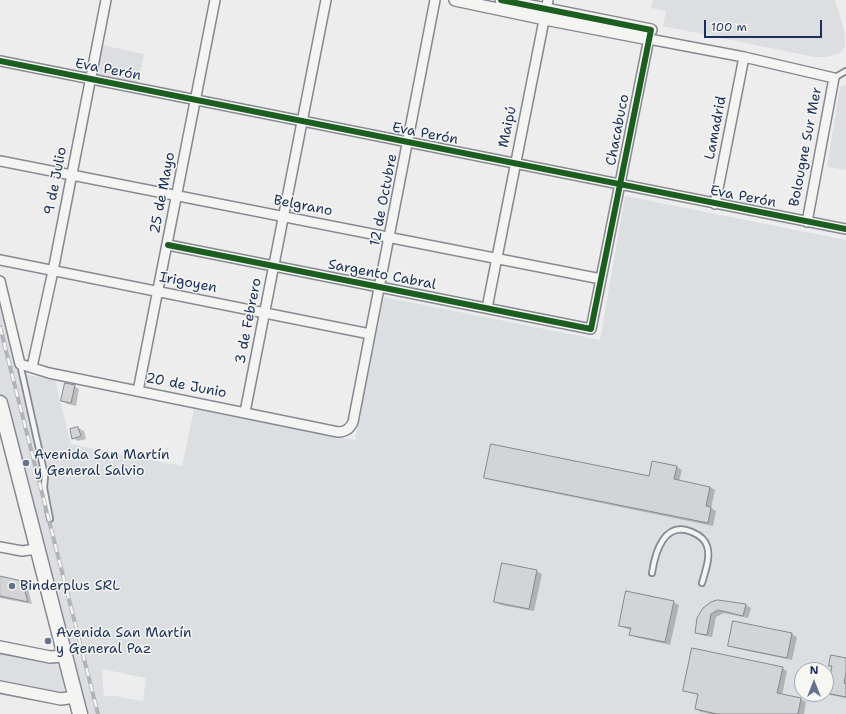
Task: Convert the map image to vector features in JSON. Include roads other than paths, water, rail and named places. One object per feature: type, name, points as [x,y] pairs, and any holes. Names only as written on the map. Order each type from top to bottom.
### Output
[{"type":"main road","points":[[0,403],[4,437],[37,549],[80,714]]},
{"type":"street","name":"9 de Julio","points":[[32,367],[53,271],[106,0]]},
{"type":"street","name":"25 de Mayo","points":[[138,391],[215,0]]},
{"type":"street","name":"3 de Febrero","points":[[246,412],[264,313],[326,0]]},
{"type":"street","name":"12 de Octubre","points":[[347,429],[353,422],[436,0]]},
{"type":"street","points":[[455,0],[546,10]]},
{"type":"street","points":[[501,0],[834,78]]},
{"type":"street","name":"Maipú","points":[[486,308],[546,10]]},
{"type":"street","name":"Chacabuco","points":[[591,329],[650,34]]},
{"type":"street","name":"Lamadrid","points":[[715,204],[744,57]]},
{"type":"street","name":"Eva Perón","points":[[0,61],[846,229]]},
{"type":"street","name":"Bolougne Sur Mer","points":[[807,222],[834,78]]},
{"type":"street","name":"Belgrano","points":[[0,161],[601,279]]},
{"type":"street","name":"Sargento Cabral","points":[[168,244],[591,329]]},
{"type":"street","name":"Irigoyen","points":[[0,260],[370,334]]},
{"type":"street","points":[[0,281],[20,364]]},
{"type":"street","name":"20 de Junio","points":[[20,364],[49,373],[338,432],[343,432],[347,429]]},
{"type":"street","points":[[0,547],[22,551],[37,549]]},
{"type":"street","points":[[0,647],[50,657],[65,656]]},
{"type":"street","points":[[0,687],[61,699],[75,696]]},
{"type":"lane","points":[[834,78],[846,71]]},
{"type":"lane","points":[[20,364],[45,476],[44,488],[50,519]]},
{"type":"lane","points":[[652,573],[654,557],[659,546],[667,535],[675,530],[689,531],[701,536],[707,546],[708,558],[702,583]]},
{"type":"railway","points":[[0,327],[98,714]]},
{"type":"place","name":"Avenida San Martín y General Salvio","points":[[26,463]]},
{"type":"place","name":"Binderplus SRL","points":[[12,586]]},
{"type":"place","name":"Avenida San Martín y General Paz","points":[[48,641]]}]
